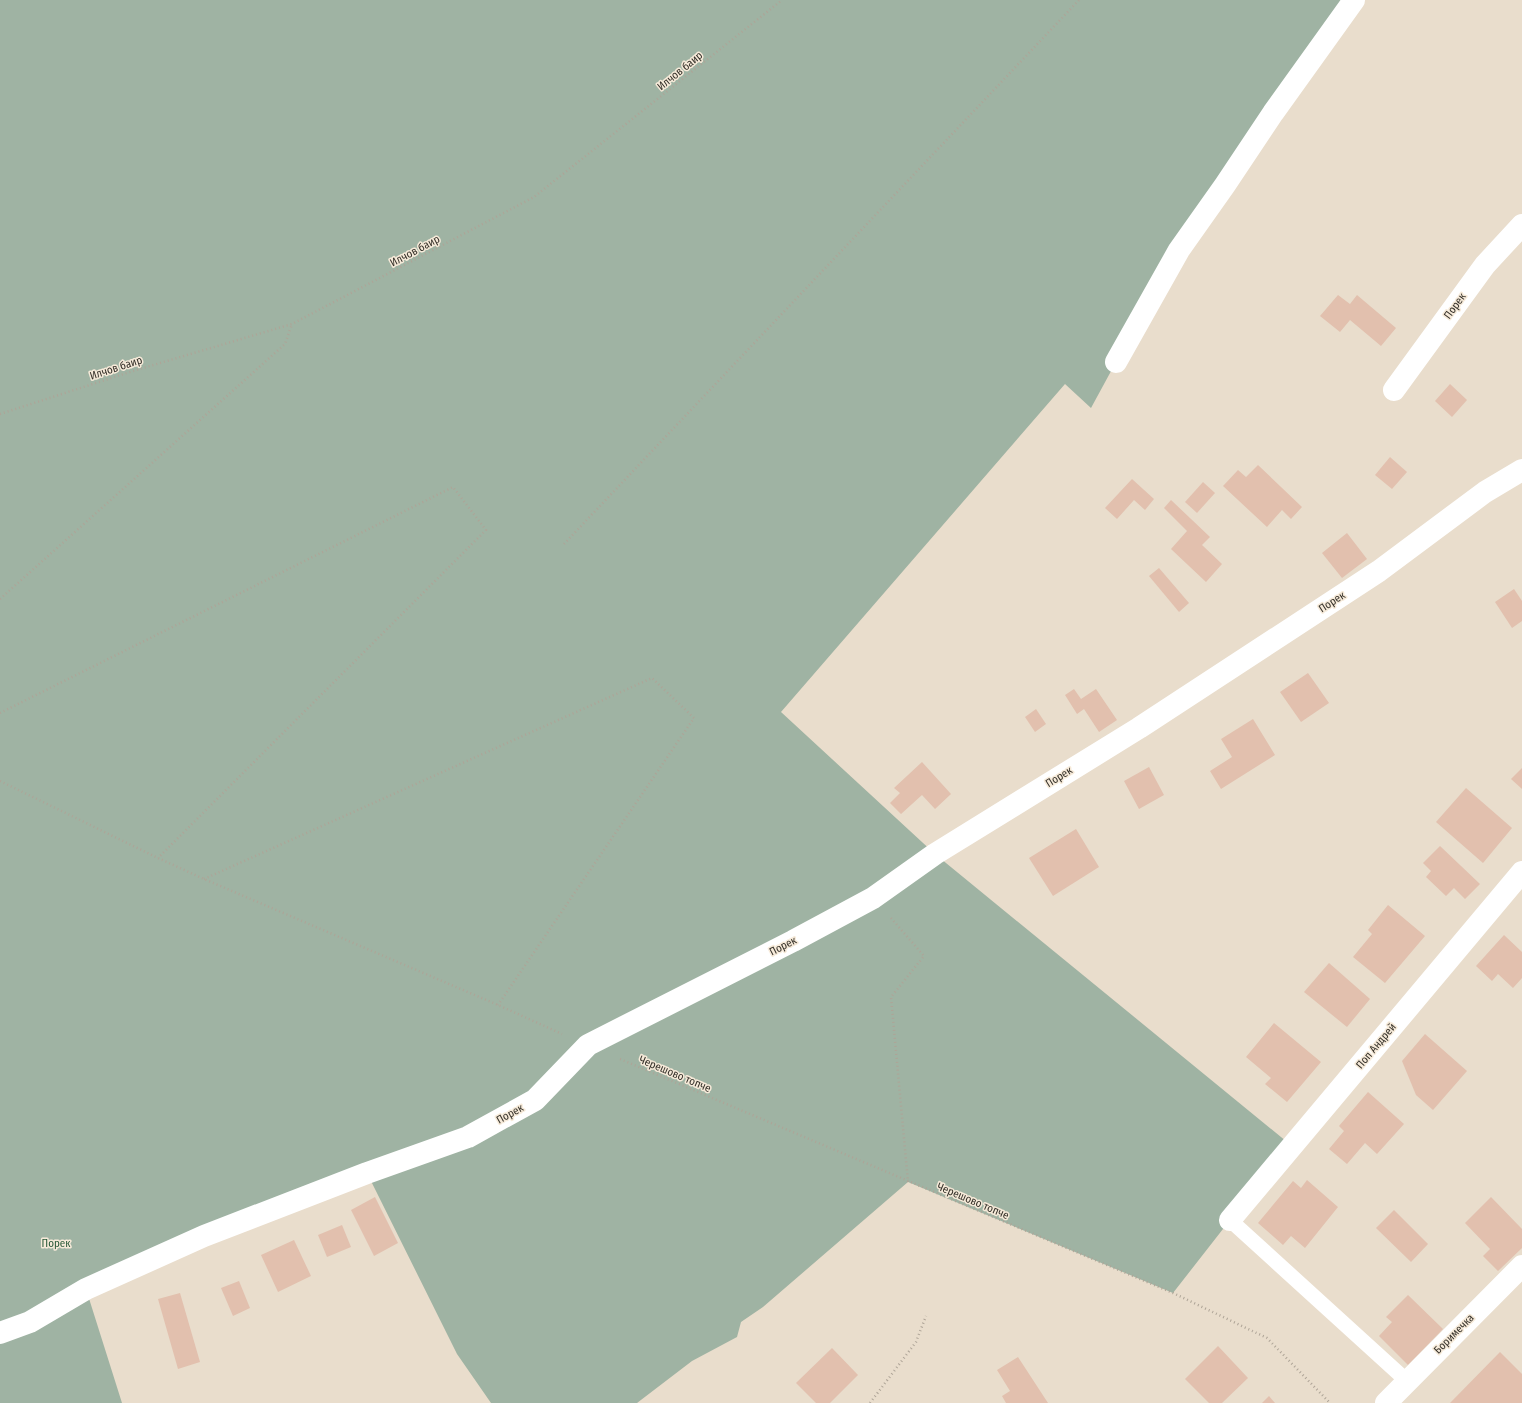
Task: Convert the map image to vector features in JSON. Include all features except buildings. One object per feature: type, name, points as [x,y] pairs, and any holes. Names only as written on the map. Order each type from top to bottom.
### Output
[{"type":"street","points":[[1116,362],[1179,250],[1273,113],[1354,0]]},
{"type":"street","name":"Порек","points":[[1394,390],[1485,264],[1522,225]]},
{"type":"street","name":"Порек","points":[[0,1333],[30,1322],[86,1289],[204,1236],[359,1176],[468,1137],[535,1100],[588,1046],[793,941],[873,898],[935,854],[1139,728],[1379,571],[1485,492],[1522,470]]},
{"type":"street","name":"Поп Андрей","points":[[1230,1220],[1522,872]]},
{"type":"street","name":"Боримечка","points":[[1386,1403],[1522,1266]]},
{"type":"lane","points":[[1230,1220],[1407,1381]]},
{"type":"path","name":"Илчов баир","points":[[0,414],[133,371],[292,324],[534,197],[782,0]]},
{"type":"path","points":[[564,544],[1079,0]]},
{"type":"path","points":[[0,599],[284,344],[292,324]]},
{"type":"path","points":[[0,713],[453,487],[486,530],[158,858]]},
{"type":"path","points":[[204,880],[652,678],[694,718],[498,1005]]},
{"type":"path","name":"Черешово топче","points":[[0,781],[204,880],[498,1005],[588,1046],[1173,1293],[1267,1338],[1330,1403]]},
{"type":"path","points":[[873,898],[924,956],[891,997],[908,1182]]},
{"type":"path","points":[[870,1403],[916,1342],[926,1316]]},
{"type":"green space","points":[[0,0],[1354,0],[1116,362],[1091,408],[1065,384],[781,712],[935,854],[1292,1146],[1230,1220],[1173,1293],[908,1182],[763,1307],[741,1322],[737,1337],[692,1361],[637,1403],[491,1403],[457,1354],[367,1173],[86,1289],[122,1403],[0,1403]]}]
